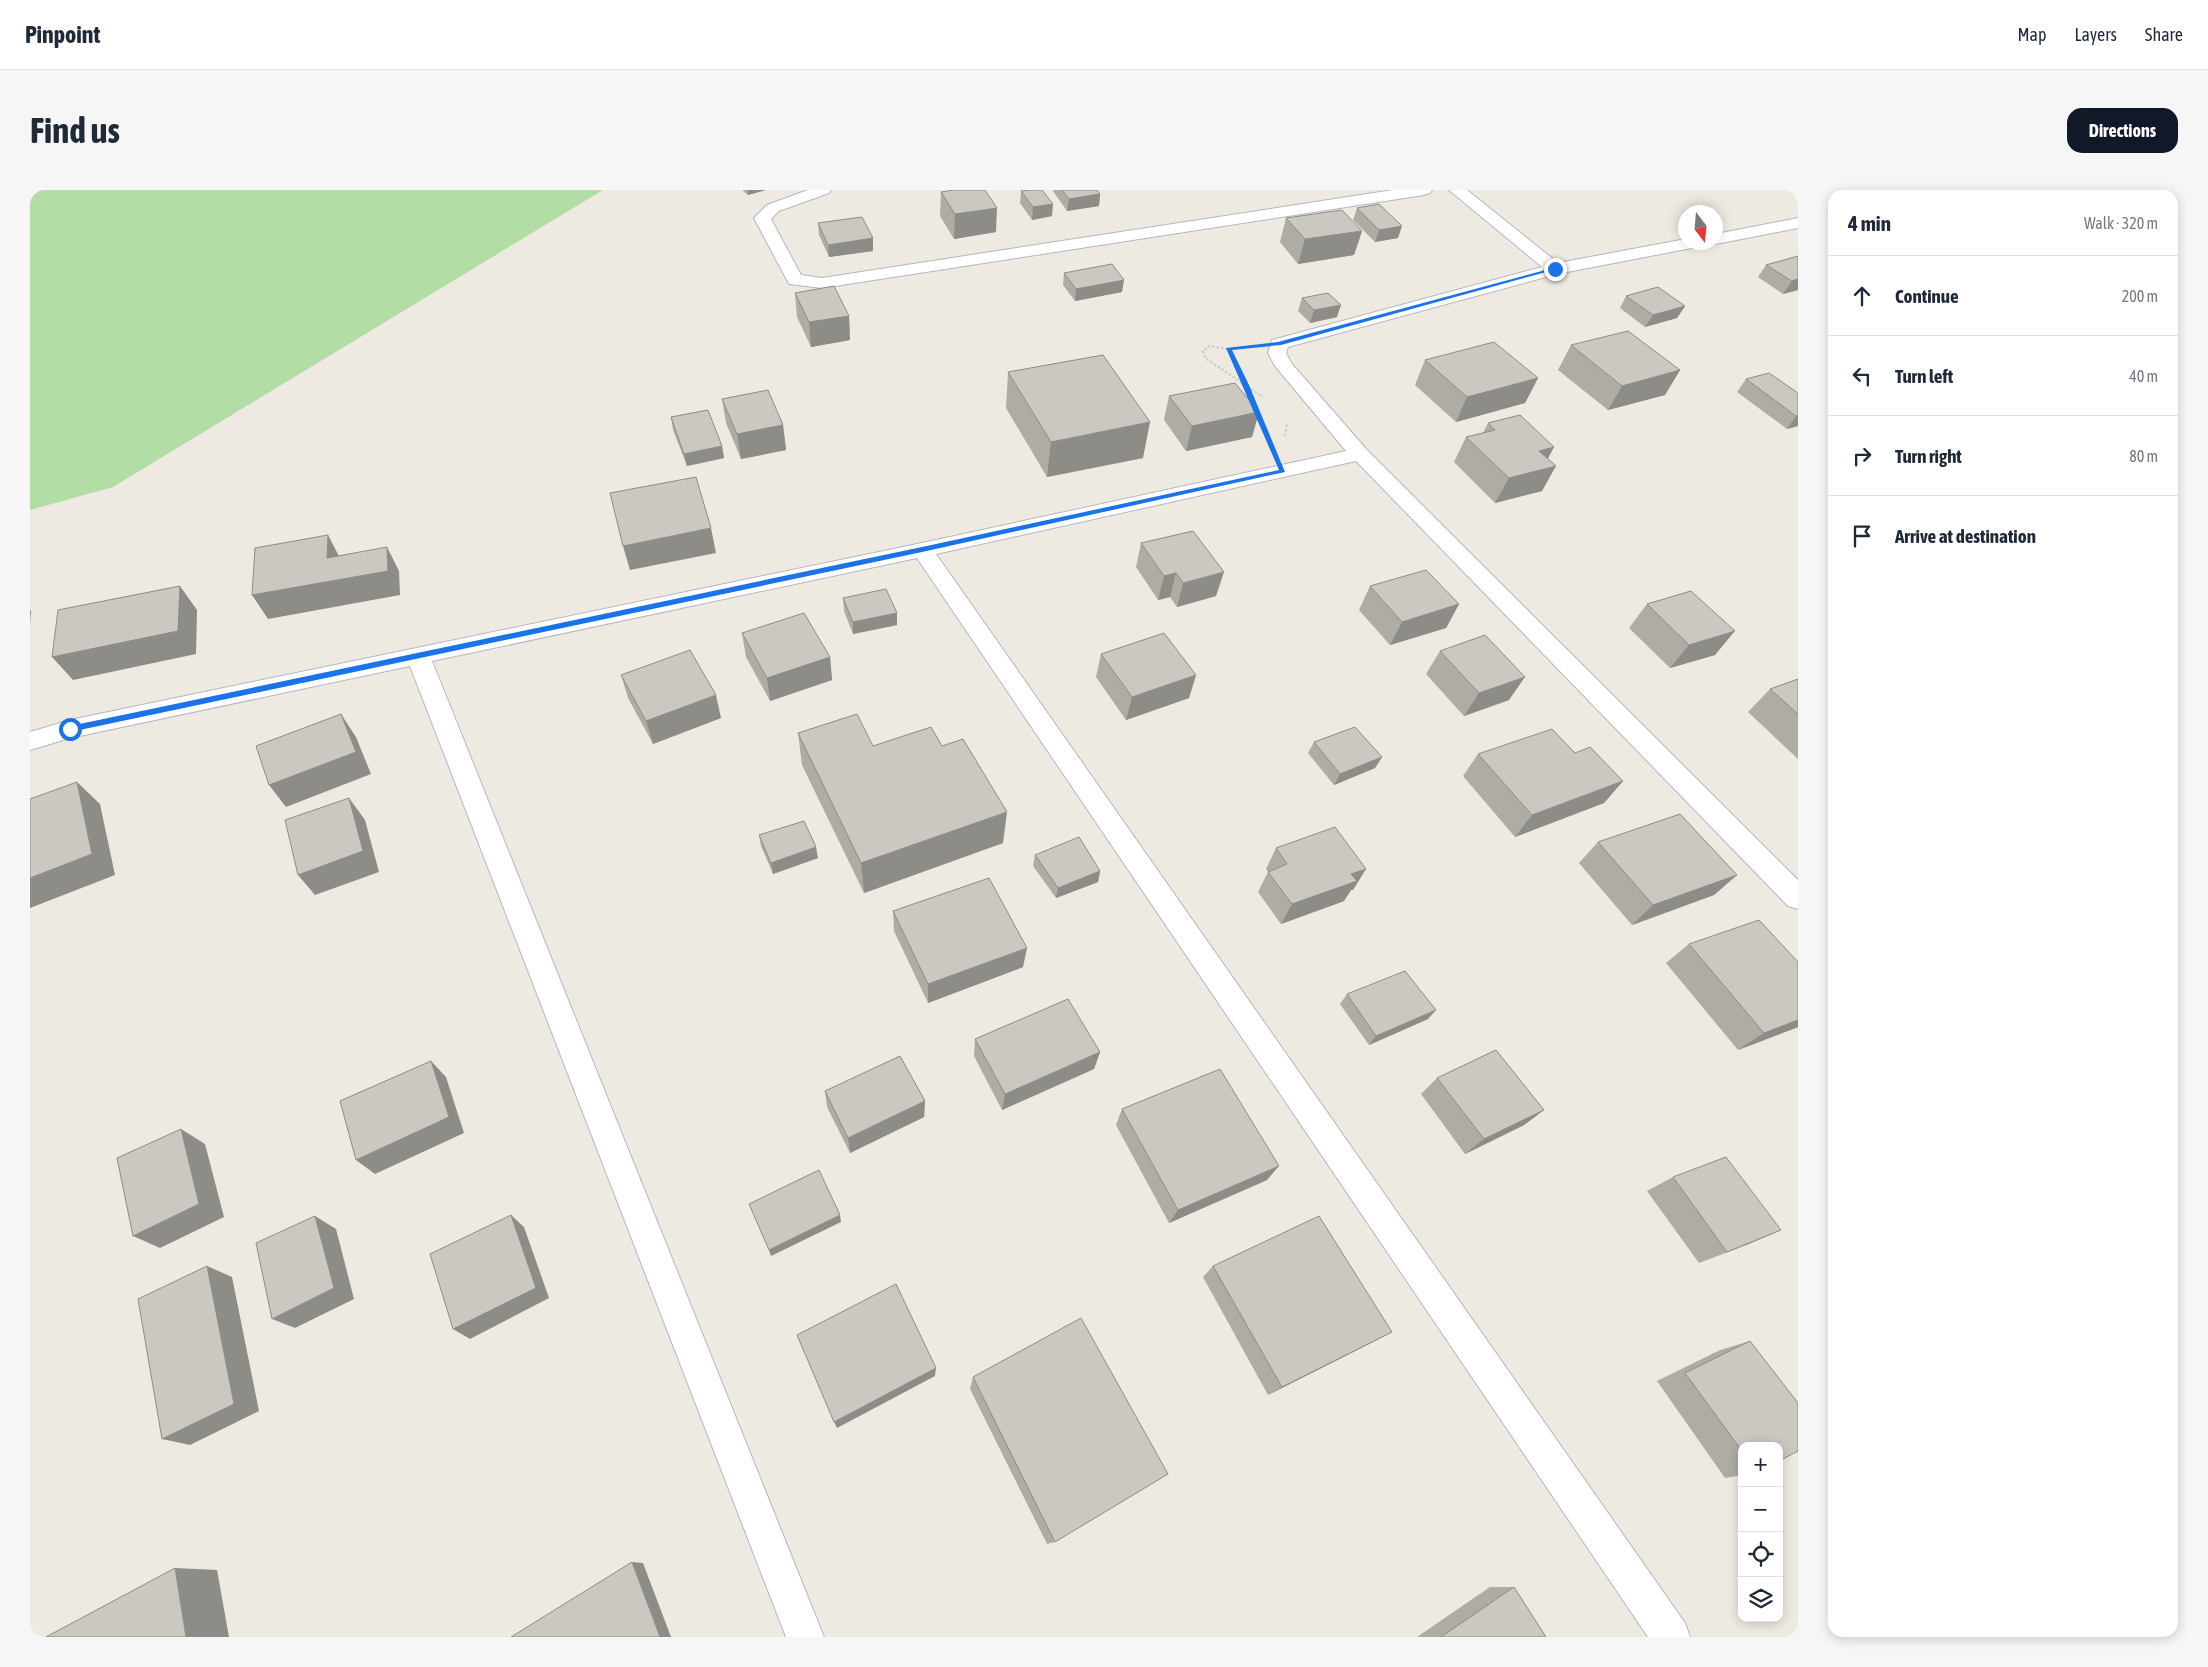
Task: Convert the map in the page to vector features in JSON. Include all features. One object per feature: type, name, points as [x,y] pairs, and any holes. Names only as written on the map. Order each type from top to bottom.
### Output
[{"type":"street","points":[[823,190],[773,208],[762,218],[796,280],[822,283],[1424,190]]},
{"type":"street","points":[[1457,190],[1555,269]]},
{"type":"street","points":[[1723,238],[1798,224]]},
{"type":"street","points":[[1678,246],[1555,269],[1279,344],[1277,353],[1284,366],[1360,454],[1798,898]]},
{"type":"street","points":[[30,741],[70,729],[922,550],[1278,461],[1360,454]]},
{"type":"street","points":[[922,550],[1671,1637]]},
{"type":"street","points":[[418,657],[805,1637]]},
{"type":"path","points":[[1271,402],[1205,358],[1203,352],[1209,346],[1228,349],[1279,344]]},
{"type":"path","points":[[1228,349],[1246,385],[1278,461]]},
{"type":"path","points":[[1278,461],[1286,434],[1287,420]]},
{"type":"green space","points":[[30,190],[603,190],[113,487],[30,510]]},
{"type":"building","points":[[985,190],[997,208],[955,214],[941,192]]},
{"type":"building","points":[[1042,190],[1053,204],[1033,207],[1021,191]]},
{"type":"building","points":[[1062,190],[1097,190],[1100,194],[1069,199]]},
{"type":"building","points":[[1379,204],[1402,226],[1379,230],[1357,208]]},
{"type":"building","points":[[1342,210],[1362,231],[1305,239],[1286,218]]},
{"type":"building","points":[[862,217],[873,238],[828,245],[818,223]]},
{"type":"building","points":[[1798,256],[1798,279],[1792,281],[1766,265]]},
{"type":"building","points":[[1112,264],[1124,280],[1076,289],[1064,273]]},
{"type":"building","points":[[834,286],[849,316],[809,322],[795,293]]},
{"type":"building","points":[[1658,287],[1685,306],[1653,315],[1626,296]]},
{"type":"building","points":[[1328,293],[1341,305],[1314,310],[1302,298]]},
{"type":"building","points":[[1628,331],[1680,370],[1622,386],[1571,345]]},
{"type":"building","points":[[1494,342],[1538,378],[1467,397],[1425,360]]},
{"type":"building","points":[[1103,355],[1150,422],[1051,442],[1008,372]]},
{"type":"building","points":[[1769,373],[1798,393],[1798,416],[1746,379]]},
{"type":"building","points":[[1235,383],[1259,412],[1192,426],[1169,396]]},
{"type":"building","points":[[768,390],[783,425],[737,434],[722,399]]},
{"type":"building","points":[[708,410],[722,446],[684,454],[671,417]]},
{"type":"building","points":[[1520,415],[1554,447],[1539,451],[1556,466],[1509,478],[1466,437],[1495,430],[1488,423]]},
{"type":"building","points":[[696,477],[711,528],[623,546],[610,493]]},
{"type":"building","points":[[1193,531],[1224,572],[1183,583],[1176,573],[1164,576],[1141,543]]},
{"type":"building","points":[[328,535],[327,558],[387,547],[388,571],[252,595],[255,548]]},
{"type":"building","points":[[1426,570],[1459,604],[1402,622],[1370,586]]},
{"type":"building","points":[[180,586],[178,631],[52,657],[58,610]]},
{"type":"building","points":[[886,589],[897,613],[853,622],[843,598]]},
{"type":"building","points":[[1691,591],[1735,631],[1689,645],[1647,604]]},
{"type":"building","points":[[804,613],[830,657],[767,678],[742,633]]},
{"type":"building","points":[[1164,633],[1196,675],[1132,697],[1101,654]]},
{"type":"building","points":[[1485,635],[1525,677],[1479,693],[1440,651]]},
{"type":"building","points":[[690,650],[716,695],[646,721],[621,675]]},
{"type":"building","points":[[1798,679],[1798,714],[1770,689]]},
{"type":"building","points":[[341,714],[356,752],[269,785],[256,746]]},
{"type":"building","points":[[857,714],[873,746],[931,727],[942,746],[963,739],[1007,812],[861,863],[798,733]]},
{"type":"building","points":[[1355,727],[1382,757],[1340,774],[1314,742]]},
{"type":"building","points":[[1552,729],[1575,753],[1590,747],[1623,781],[1532,815],[1478,754]]},
{"type":"building","points":[[77,782],[92,854],[30,878],[30,799]]},
{"type":"building","points":[[349,798],[363,851],[298,875],[285,820]]},
{"type":"building","points":[[1680,814],[1737,875],[1653,905],[1598,842]]},
{"type":"building","points":[[804,821],[816,847],[771,863],[759,835]]},
{"type":"building","points":[[1335,827],[1366,869],[1351,874],[1357,881],[1292,904],[1268,872],[1287,864],[1276,848]]},
{"type":"building","points":[[1079,837],[1100,871],[1058,888],[1035,855]]},
{"type":"building","points":[[989,878],[1027,948],[928,984],[893,911]]},
{"type":"building","points":[[1759,920],[1798,962],[1798,1020],[1764,1033],[1689,944]]},
{"type":"building","points":[[1405,971],[1436,1010],[1376,1036],[1347,994]]},
{"type":"building","points":[[1068,999],[1100,1052],[1005,1094],[975,1039]]},
{"type":"building","points":[[1496,1050],[1544,1110],[1484,1139],[1437,1078]]},
{"type":"building","points":[[900,1056],[925,1101],[848,1138],[825,1091]]},
{"type":"building","points":[[431,1061],[449,1117],[356,1160],[340,1101]]},
{"type":"building","points":[[1220,1069],[1279,1166],[1178,1210],[1122,1109]]},
{"type":"building","points":[[181,1129],[199,1204],[133,1236],[117,1158]]},
{"type":"building","points":[[1726,1157],[1781,1230],[1727,1252],[1673,1177]]},
{"type":"building","points":[[819,1170],[840,1215],[769,1250],[749,1204]]},
{"type":"building","points":[[511,1215],[536,1288],[453,1329],[430,1254]]},
{"type":"building","points":[[315,1216],[334,1288],[272,1319],[256,1243]]},
{"type":"building","points":[[1319,1216],[1392,1332],[1282,1387],[1213,1266]]},
{"type":"building","points":[[207,1266],[234,1404],[162,1439],[138,1299]]},
{"type":"building","points":[[896,1284],[936,1368],[834,1422],[797,1335]]},
{"type":"building","points":[[1081,1318],[1168,1474],[1055,1542],[973,1377]]},
{"type":"building","points":[[1750,1341],[1798,1403],[1798,1451],[1783,1459],[1783,1442],[1738,1442],[1738,1446],[1685,1373]]},
{"type":"building","points":[[632,1562],[660,1637],[511,1637]]},
{"type":"building","points":[[175,1568],[186,1637],[46,1637]]},
{"type":"building","points":[[1514,1587],[1546,1637],[1441,1637]]},
{"type":"route","points":[[70,729],[922,550],[1282,471],[1246,385],[1228,349],[1279,344],[1555,269]]}]
